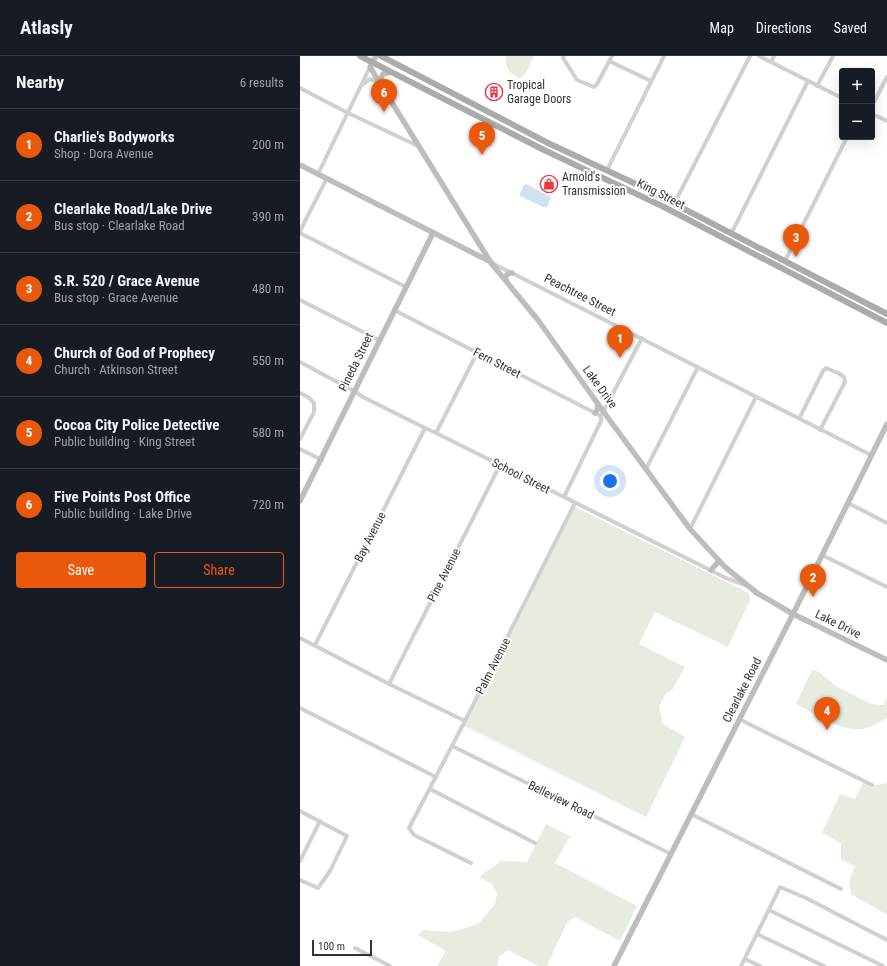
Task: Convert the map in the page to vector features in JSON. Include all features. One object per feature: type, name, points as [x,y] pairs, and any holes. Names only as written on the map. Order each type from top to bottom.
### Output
[{"type":"main road","name":"King Street","points":[[360,56],[371,65],[391,72],[665,208],[887,323]]},
{"type":"main road","name":"King Street","points":[[381,56],[563,150],[607,170],[674,204],[887,314]]},
{"type":"main road","points":[[526,140],[537,141],[558,151],[563,150]]},
{"type":"main road","points":[[572,162],[577,162],[600,171],[607,170]]},
{"type":"main road","points":[[665,208],[667,206],[676,210],[727,236],[731,234]]},
{"type":"main road","points":[[728,241],[736,240],[791,269],[797,267]]},
{"type":"street","points":[[318,174],[359,87],[376,56]]},
{"type":"street","points":[[563,56],[577,80],[594,88],[612,56]]},
{"type":"street","points":[[607,170],[664,56]]},
{"type":"street","points":[[674,204],[750,56]]},
{"type":"street","points":[[759,56],[839,97]]},
{"type":"street","points":[[771,62],[774,56]]},
{"type":"street","points":[[817,86],[833,56]]},
{"type":"street","points":[[609,61],[651,81]]},
{"type":"street","name":"Lake Drive","points":[[371,65],[379,82],[491,263],[538,320],[598,404],[602,414],[646,469],[690,529],[719,561],[763,598],[887,660]]},
{"type":"street","points":[[359,87],[370,78],[379,82],[383,74],[391,72]]},
{"type":"street","points":[[873,104],[887,77]]},
{"type":"street","points":[[731,234],[808,81]]},
{"type":"street","points":[[300,88],[348,113],[418,146]]},
{"type":"street","points":[[875,115],[887,121]]},
{"type":"street","points":[[785,261],[846,140]]},
{"type":"street","name":"Peachtree Street","points":[[300,165],[871,456]]},
{"type":"street","points":[[327,178],[300,232],[406,287]]},
{"type":"street","name":"Pineda Street","points":[[300,501],[322,460],[354,391],[433,233]]},
{"type":"street","points":[[468,251],[475,244],[476,238]]},
{"type":"street","points":[[506,280],[506,275],[512,273]]},
{"type":"street","points":[[300,300],[379,340]]},
{"type":"street","name":"Fern Street","points":[[394,310],[595,413],[602,414]]},
{"type":"street","points":[[564,497],[601,420],[602,414],[642,338]]},
{"type":"street","points":[[436,433],[477,353]]},
{"type":"street","name":"School Street","points":[[300,362],[354,391],[362,397],[726,578],[746,585]]},
{"type":"street","points":[[646,469],[698,367]]},
{"type":"street","points":[[799,419],[823,371],[826,368],[838,373],[844,377],[845,382],[820,430]]},
{"type":"street","points":[[300,393],[308,396],[314,403],[314,412],[300,439]]},
{"type":"street","points":[[690,529],[756,397]]},
{"type":"street","points":[[595,413],[598,404]]},
{"type":"street","name":"Clearlake Road","points":[[614,966],[793,614],[887,424]]},
{"type":"street","name":"Bay Avenue","points":[[314,645],[425,428]]},
{"type":"street","points":[[300,449],[322,460]]},
{"type":"street","name":"Pine Avenue","points":[[389,684],[500,465]]},
{"type":"street","name":"Palm Avenue","points":[[471,863],[414,835],[409,828],[465,721],[575,503]]},
{"type":"street","points":[[848,503],[887,524]]},
{"type":"street","points":[[822,555],[887,587]]},
{"type":"street","points":[[710,570],[719,561]]},
{"type":"street","points":[[300,638],[465,721]]},
{"type":"street","points":[[300,708],[436,777]]},
{"type":"street","points":[[739,719],[872,785]]},
{"type":"street","name":"Belleview Road","points":[[452,746],[671,854]]},
{"type":"street","points":[[430,789],[535,843]]},
{"type":"street","points":[[300,811],[347,836],[330,871],[318,888],[300,880]]},
{"type":"street","points":[[691,814],[841,889]]},
{"type":"street","points":[[300,861],[320,821]]},
{"type":"street","points":[[741,966],[780,887],[806,898],[887,940]]},
{"type":"street","points":[[769,910],[884,966]]},
{"type":"street","points":[[757,934],[824,966]]},
{"type":"street","points":[[355,948],[390,966]]},
{"type":"street","points":[[745,958],[760,966]]},
{"type":"shaded area","points":[[506,56],[534,56],[527,71],[520,79],[508,70]]},
{"type":"shaded area","points":[[575,507],[749,593],[750,600],[728,647],[655,612],[639,644],[685,667],[672,690],[665,695],[659,706],[663,724],[685,737],[646,817],[465,726]]},
{"type":"shaded area","points":[[812,670],[819,672],[836,686],[871,704],[884,705],[887,697],[887,718],[862,729],[845,728],[796,704]]},
{"type":"shaded area","points":[[863,783],[873,788],[873,786],[887,783],[887,915],[851,894],[849,881],[855,866],[841,860],[841,843],[822,833],[840,794],[855,799]]},
{"type":"shaded area","points":[[546,824],[570,836],[555,863],[637,906],[620,941],[575,917],[567,922],[547,966],[538,966],[508,950],[499,957],[497,966],[437,966],[446,951],[418,935],[424,930],[449,932],[479,923],[495,904],[497,894],[492,884],[479,877],[501,861],[527,862]]},
{"type":"water","points":[[526,184],[551,198],[547,207],[543,207],[520,196],[524,185]]},
{"type":"place","name":"Tropical Garage Doors","points":[[494,92]]},
{"type":"place","name":"Five Points Post Office","points":[[384,112]]},
{"type":"place","name":"Cocoa City Police Detective","points":[[482,155]]},
{"type":"place","name":"Arnold's Transmission","points":[[549,184]]},
{"type":"place","name":"S.R. 520 / Grace Avenue","points":[[796,257]]},
{"type":"place","name":"Charlie's Bodyworks","points":[[620,358]]},
{"type":"place","name":"Clearlake Road/Lake Drive","points":[[813,597]]},
{"type":"place","name":"Church of God of Prophecy","points":[[827,730]]}]
